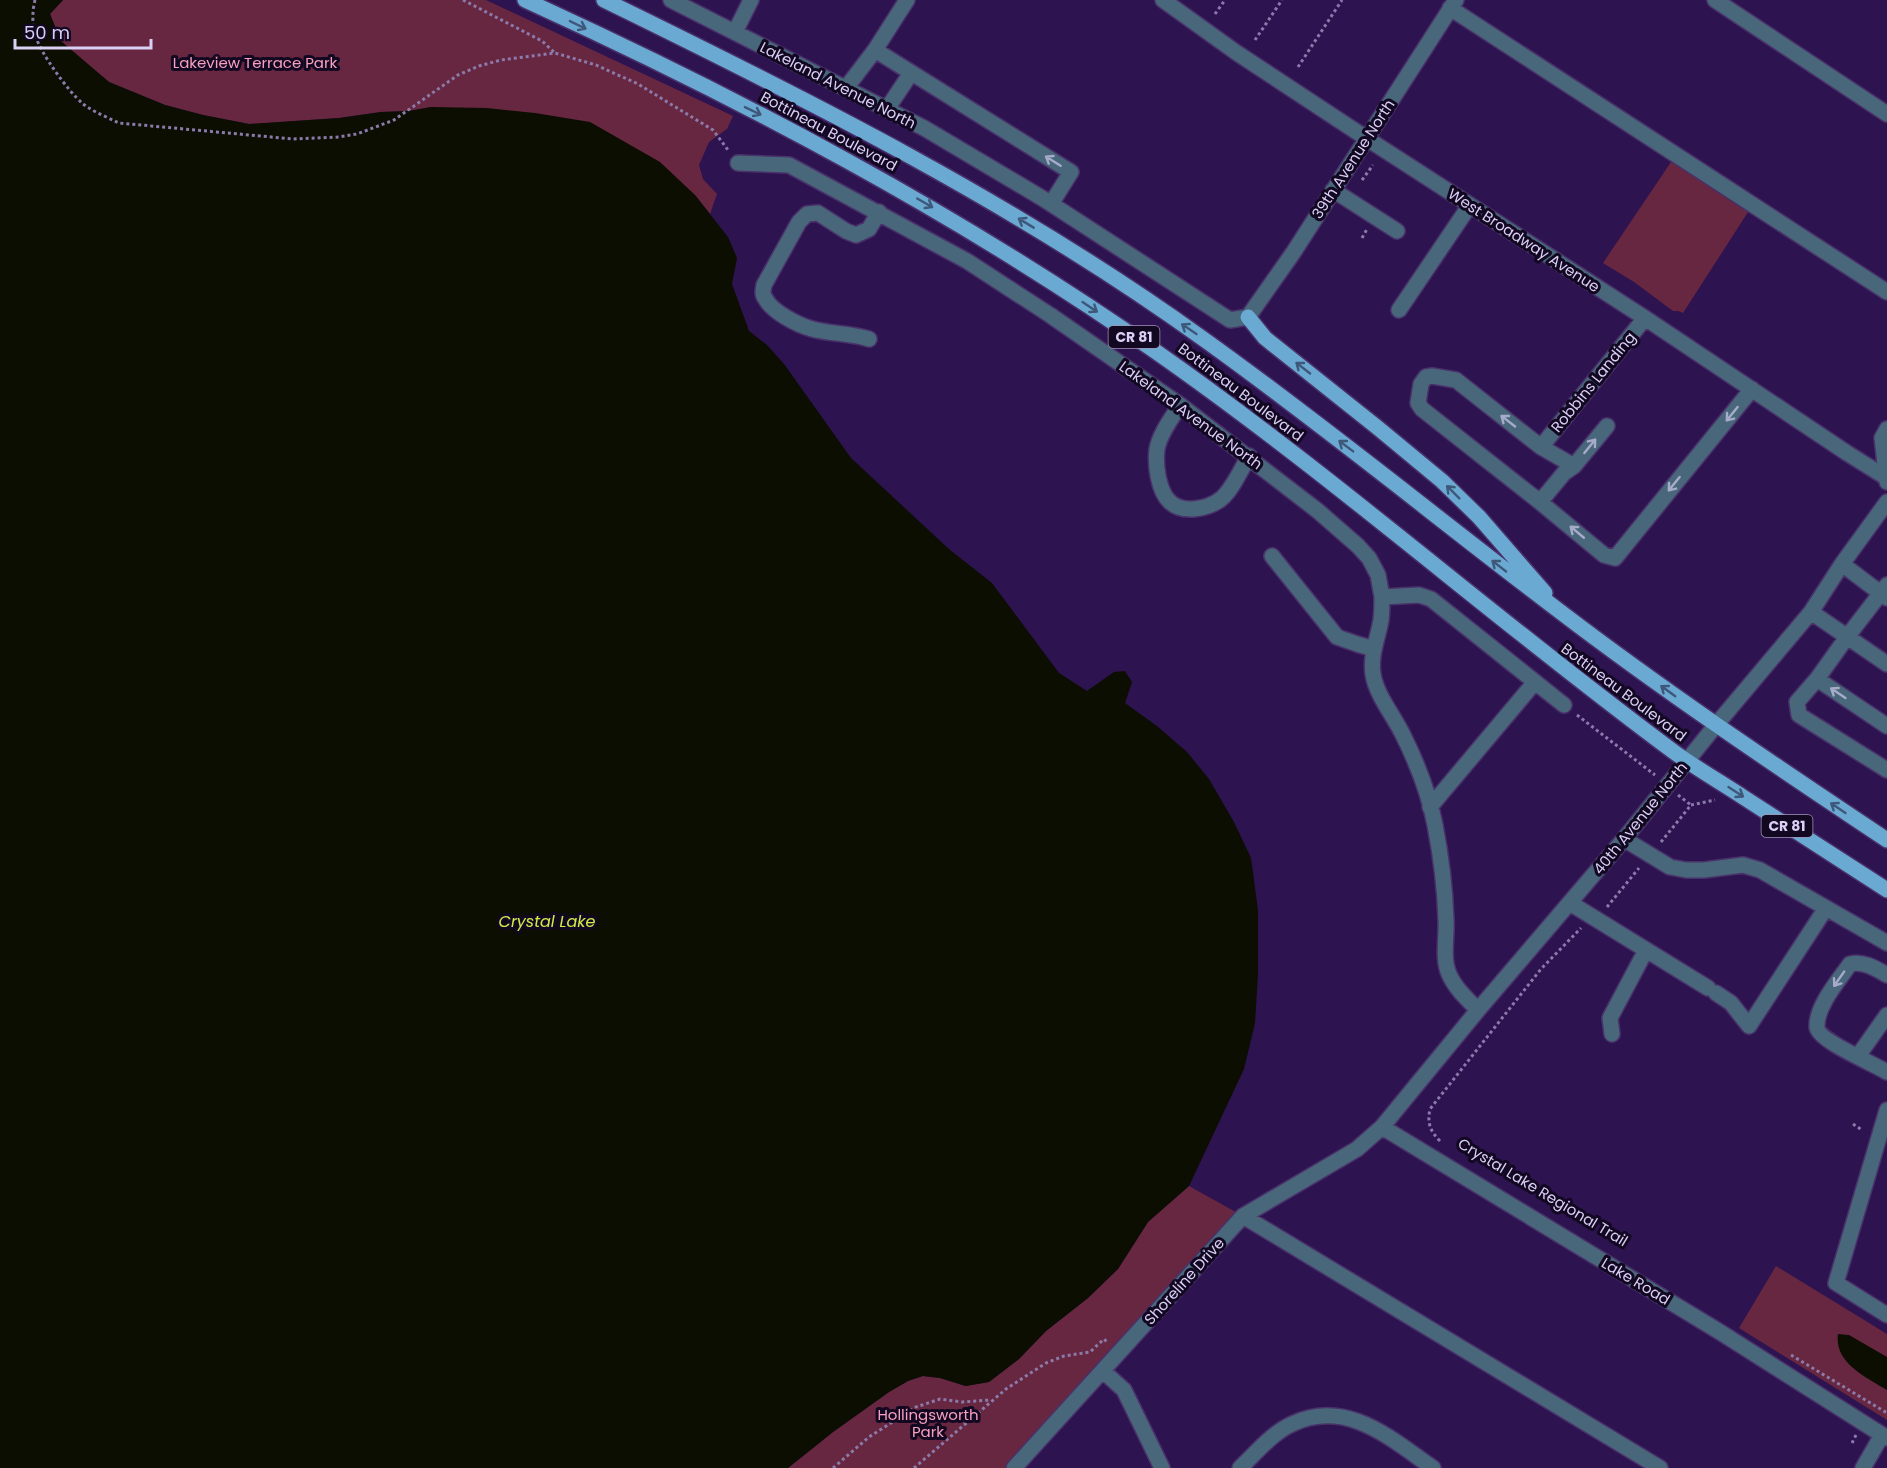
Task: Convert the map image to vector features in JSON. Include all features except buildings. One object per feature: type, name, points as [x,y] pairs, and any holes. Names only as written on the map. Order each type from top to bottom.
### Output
[{"type":"main road","name":"Bottineau Boulevard","points":[[525,0],[799,134],[918,199],[1057,284],[1157,352],[1255,424],[1548,656],[1687,761],[1887,890]]},
{"type":"main road","name":"Bottineau Boulevard","points":[[604,0],[723,58],[979,195],[1122,284],[1202,338],[1563,614],[1716,725],[1887,840]]},
{"type":"main road","points":[[1248,317],[1265,338],[1442,481],[1479,517],[1563,614]]},
{"type":"street","name":"Lakeland Avenue North","points":[[671,0],[924,128],[1051,204],[1230,320],[1248,317]]},
{"type":"street","points":[[735,32],[751,0]]},
{"type":"street","points":[[846,88],[875,50],[907,0]]},
{"type":"street","name":"West Broadway Avenue","points":[[1163,0],[1237,53],[1887,478]]},
{"type":"street","points":[[1717,0],[1887,114]]},
{"type":"street","points":[[1453,4],[1887,292]]},
{"type":"street","name":"39th Avenue North","points":[[1248,317],[1293,253],[1453,4]]},
{"type":"street","points":[[875,50],[1071,172],[1051,204]]},
{"type":"street","points":[[886,109],[911,73]]},
{"type":"street","name":"Lakeland Avenue North","points":[[738,163],[789,165],[967,261],[1180,405],[1318,511],[1369,558],[1378,575],[1382,597],[1381,621],[1372,663],[1373,676],[1403,735],[1425,788],[1430,807],[1443,877],[1448,973],[1457,988],[1478,1010]]},
{"type":"street","points":[[1333,190],[1397,231]]},
{"type":"street","points":[[1398,310],[1470,205]]},
{"type":"street","points":[[869,339],[812,329],[785,317],[763,296],[764,285],[799,222],[807,214],[818,213],[856,235],[869,229],[879,213]]},
{"type":"street","name":"Robbins Landing","points":[[1541,447],[1645,318]]},
{"type":"street","points":[[1574,466],[1541,447],[1456,380],[1432,376],[1426,377],[1421,384],[1418,403],[1422,409],[1604,555],[1615,558],[1752,389]]},
{"type":"street","points":[[1180,405],[1167,425],[1156,453],[1162,493],[1170,503],[1181,508],[1195,509],[1222,499],[1249,456]]},
{"type":"street","points":[[1540,502],[1607,426]]},
{"type":"street","points":[[1887,429],[1882,438],[1887,485]]},
{"type":"street","name":"40th Avenue North","points":[[1382,1127],[1811,612],[1887,502]]},
{"type":"street","points":[[1272,556],[1338,637],[1357,645],[1374,648]]},
{"type":"street","points":[[1842,564],[1885,592],[1846,637],[1818,679],[1797,702],[1799,715],[1887,771]]},
{"type":"street","points":[[1382,597],[1419,595],[1431,599],[1564,705]]},
{"type":"street","points":[[1811,612],[1887,664]]},
{"type":"street","points":[[1818,679],[1887,726]]},
{"type":"street","points":[[1430,807],[1535,682]]},
{"type":"street","points":[[1624,839],[1670,867],[1704,870],[1743,865],[1760,870],[1887,943]]},
{"type":"street","points":[[1570,903],[1731,1003],[1749,1026],[1826,908]]},
{"type":"street","points":[[1612,1034],[1610,1018],[1646,950]]},
{"type":"street","points":[[1887,975],[1875,967],[1858,962],[1850,964],[1828,995],[1820,1012],[1817,1027],[1819,1034],[1838,1047],[1887,1072]]},
{"type":"street","points":[[1858,1056],[1887,1015]]},
{"type":"street","points":[[1887,1110],[1884,1134],[1836,1283],[1887,1315]]},
{"type":"street","name":"Shoreline Drive","points":[[1014,1468],[1244,1216],[1357,1149],[1382,1127]]},
{"type":"street","name":"Lake Road","points":[[1382,1127],[1720,1332],[1885,1437]]},
{"type":"street","points":[[1244,1216],[1660,1468]]},
{"type":"street","points":[[1102,1371],[1124,1390],[1162,1468]]},
{"type":"street","points":[[1240,1468],[1274,1436],[1292,1424],[1314,1417],[1336,1416],[1359,1420],[1433,1468]]},
{"type":"street","points":[[1863,1468],[1885,1437]]},
{"type":"path","points":[[35,0],[32,12],[36,37],[46,57],[81,102],[99,114],[120,123],[293,139],[339,137],[357,134],[394,120],[458,75],[479,66],[501,60],[555,53],[596,66],[638,84],[713,130],[738,163]]},
{"type":"path","points":[[463,0],[542,41],[555,53]]},
{"type":"path","points":[[1215,14],[1225,0]]},
{"type":"path","points":[[1255,40],[1282,0]]},
{"type":"path","points":[[1298,68],[1342,0]]},
{"type":"path","points":[[1564,705],[1632,757]]},
{"type":"path","name":"Crystal Lake Regional Trail","points":[[1446,1148],[1430,1127],[1428,1118],[1430,1109],[1541,969],[1576,932],[1603,911],[1691,805],[1719,800]]},
{"type":"path","points":[[1853,1124],[1862,1130]]},
{"type":"path","points":[[914,1468],[1006,1389],[1046,1363],[1064,1356],[1089,1352],[1104,1340]]},
{"type":"path","points":[[1791,1355],[1887,1413]]},
{"type":"path","points":[[832,1468],[869,1437],[916,1407],[940,1399],[962,1402],[992,1400]]},
{"type":"green space","name":"Lakeview Terrace Park","points":[[63,0],[486,0],[733,116],[727,129],[709,142],[699,165],[703,179],[717,194],[710,214],[695,195],[431,107],[339,118],[249,124],[165,105],[109,82],[60,41],[50,14]]},
{"type":"green space","points":[[1673,159],[1750,209],[1683,313],[1673,311],[1634,282],[1603,263]]},
{"type":"green space","name":"Hollingsworth Park","points":[[1189,1186],[1243,1216],[1014,1468],[788,1468],[833,1432],[908,1381],[923,1376],[940,1378],[965,1386],[989,1382],[1019,1359],[1046,1331],[1088,1298],[1118,1269],[1148,1222]]},
{"type":"green space","points":[[1776,1266],[1887,1334],[1887,1420],[1739,1328]]},
{"type":"water","name":"Crystal Lake","points":[[0,0],[63,0],[50,14],[61,41],[109,82],[165,105],[203,115],[249,124],[339,118],[431,107],[487,108],[590,122],[660,162],[695,195],[728,237],[737,258],[732,284],[749,331],[767,345],[784,364],[851,458],[950,550],[992,583],[1059,673],[1087,691],[1114,672],[1125,671],[1132,682],[1125,703],[1187,752],[1209,779],[1234,822],[1251,858],[1258,910],[1255,1023],[1244,1069],[1189,1186],[1148,1222],[1118,1269],[1088,1298],[1046,1331],[1019,1359],[989,1382],[966,1386],[940,1378],[923,1376],[908,1381],[833,1432],[788,1468],[0,1468]]},
{"type":"water","points":[[1838,1334],[1849,1335],[1887,1357],[1887,1390],[1861,1374],[1846,1361],[1838,1344]]}]
